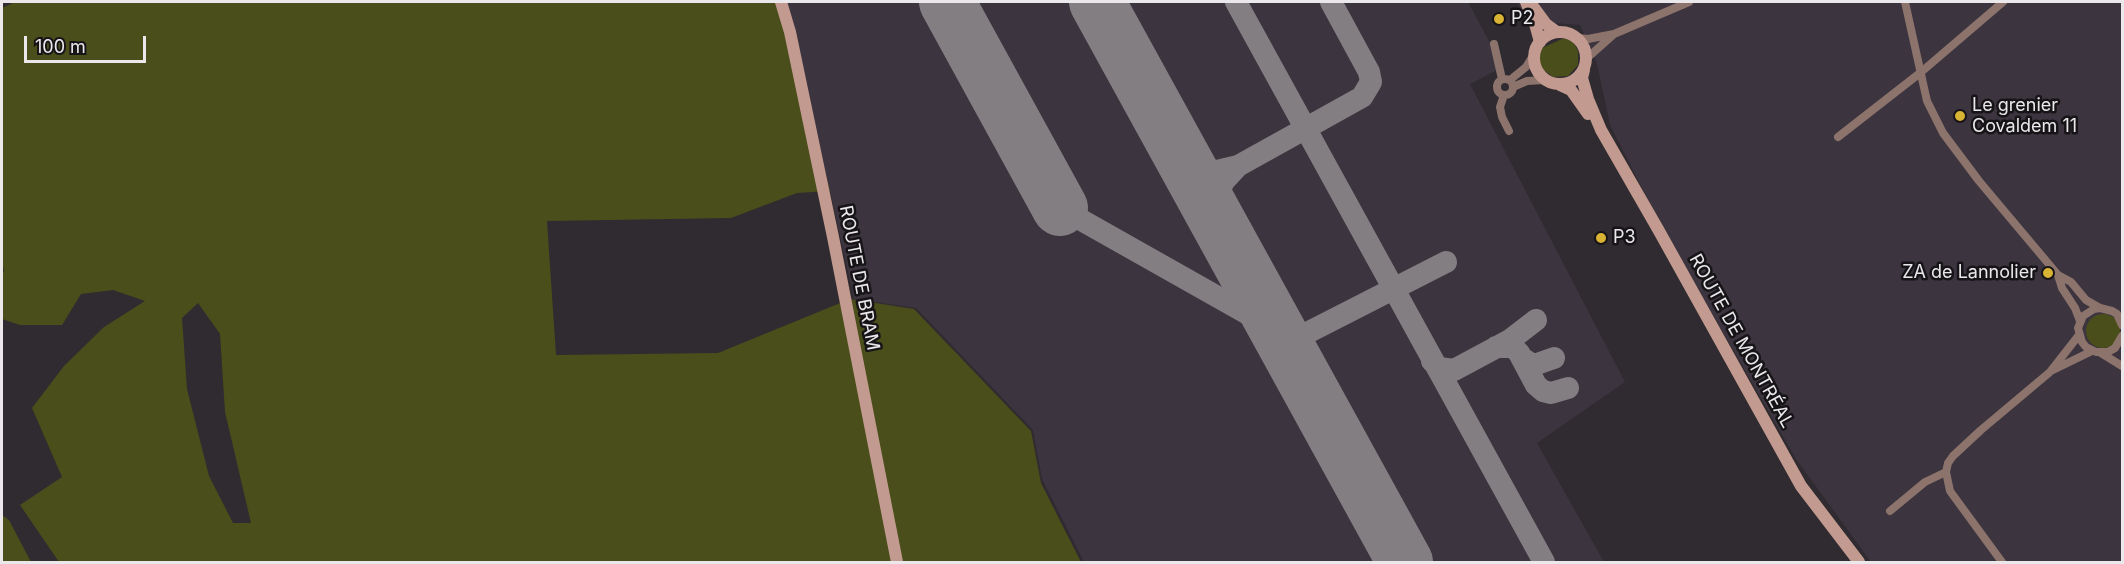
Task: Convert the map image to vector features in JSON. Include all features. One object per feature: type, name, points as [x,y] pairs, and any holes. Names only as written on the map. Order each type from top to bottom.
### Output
[{"type":"main road","name":"ROUTE DE BRAM","points":[[781,2],[790,32],[833,237],[897,562]]},
{"type":"main road","points":[[1527,2],[1546,24],[1557,32]]},
{"type":"main road","points":[[1527,2],[1540,42]]},
{"type":"main road","points":[[1557,32],[1576,38],[1586,51],[1585,65],[1574,81],[1560,85],[1545,80],[1536,68],[1534,54],[1540,42],[1557,32]]},
{"type":"main road","name":"ROUTE DE MONTRÉAL","points":[[1585,65],[1582,78],[1601,130]]},
{"type":"main road","name":"ROUTE DE MONTRÉAL","points":[[1560,85],[1571,90],[1601,130],[1802,486],[1859,562]]},
{"type":"street","points":[[1576,38],[1588,39],[1614,34],[1689,2]]},
{"type":"street","points":[[1905,2],[1928,101],[1943,133],[1979,181],[2058,275],[2071,282],[2086,300],[2100,308],[2112,311],[2120,319],[2122,325]]},
{"type":"street","points":[[1838,137],[1920,73],[2003,2]]},
{"type":"street","points":[[1585,65],[1614,34]]},
{"type":"street","points":[[1494,44],[1508,82],[1509,94],[1499,93],[1496,88],[1498,82],[1508,82],[1545,80]]},
{"type":"street","points":[[1508,82],[1526,67],[1534,54]]},
{"type":"street","points":[[1504,95],[1500,107],[1509,131]]},
{"type":"street","points":[[2002,562],[1950,491],[1946,472],[1953,456],[2050,372],[2079,335],[2080,321],[2075,308],[2062,288],[2058,275]]},
{"type":"street","points":[[2112,311],[2122,306]]},
{"type":"street","points":[[2080,321],[2088,312],[2100,308]]},
{"type":"street","points":[[2079,335],[2086,347],[2122,366]]},
{"type":"street","points":[[2050,372],[2096,352],[2115,348],[2122,336]]},
{"type":"street","points":[[1890,511],[1925,482],[1946,472]]},
{"type":"shaded area","points":[[781,2],[1468,2],[1503,67],[1470,84],[1625,382],[1537,443],[1604,562],[1084,562],[1042,479],[1033,430],[916,308],[854,299],[830,191]]},
{"type":"shaded area","points":[[1517,2],[2122,2],[2122,562],[1871,562],[1796,459],[1658,220],[1610,125],[1597,64],[1580,25],[1527,21]]},
{"type":"green space","points":[[15,2],[781,2],[830,191],[797,193],[731,218],[547,221],[556,355],[718,353],[850,299],[914,309],[1031,431],[1041,483],[1081,562],[59,562],[20,505],[62,477],[32,408],[64,366],[104,327],[145,301],[113,290],[81,294],[62,325],[20,325],[2,319],[2,273],[4,272],[2,259],[2,8]],"holes":[[[198,303],[220,334],[225,412],[251,523],[233,523],[209,476],[187,389],[182,318]]]},
{"type":"green space","points":[[1564,38],[1573,42],[1578,51],[1578,65],[1568,76],[1553,77],[1541,68],[1538,54],[1540,49]]},
{"type":"green space","points":[[2103,314],[2115,319],[2120,331],[2115,343],[2103,348],[2091,343],[2086,331],[2091,319]]},
{"type":"green space","points":[[2,515],[9,520],[31,562],[2,562]]},
{"type":"taxiway","points":[[1236,2],[1544,562]]},
{"type":"taxiway","points":[[1180,152],[1190,163],[1203,169],[1217,171],[1238,166],[1362,97],[1371,82],[1369,72],[1331,2]]},
{"type":"taxiway","points":[[1220,224],[1217,204],[1219,192],[1224,181],[1238,166]]},
{"type":"taxiway","points":[[1060,208],[1278,331],[1292,336],[1307,333],[1446,262]]},
{"type":"taxiway","points":[[1432,361],[1439,368],[1454,370],[1510,340],[1536,320]]},
{"type":"taxiway","points":[[1296,364],[1296,346],[1307,333]]},
{"type":"taxiway","points":[[1496,347],[1513,347],[1519,353],[1536,385],[1543,391],[1551,393],[1568,388]]},
{"type":"taxiway","points":[[1522,358],[1531,364],[1554,358]]},
{"type":"runway","points":[[947,2],[1060,208]]},
{"type":"runway","points":[[1097,2],[1405,562]]},
{"type":"place","name":"P2","points":[[1499,19]]},
{"type":"place","name":"Le grenier Covaldem 11","points":[[1960,116]]},
{"type":"place","name":"P3","points":[[1601,238]]},
{"type":"place","name":"ZA de Lannolier","points":[[2048,273]]}]
